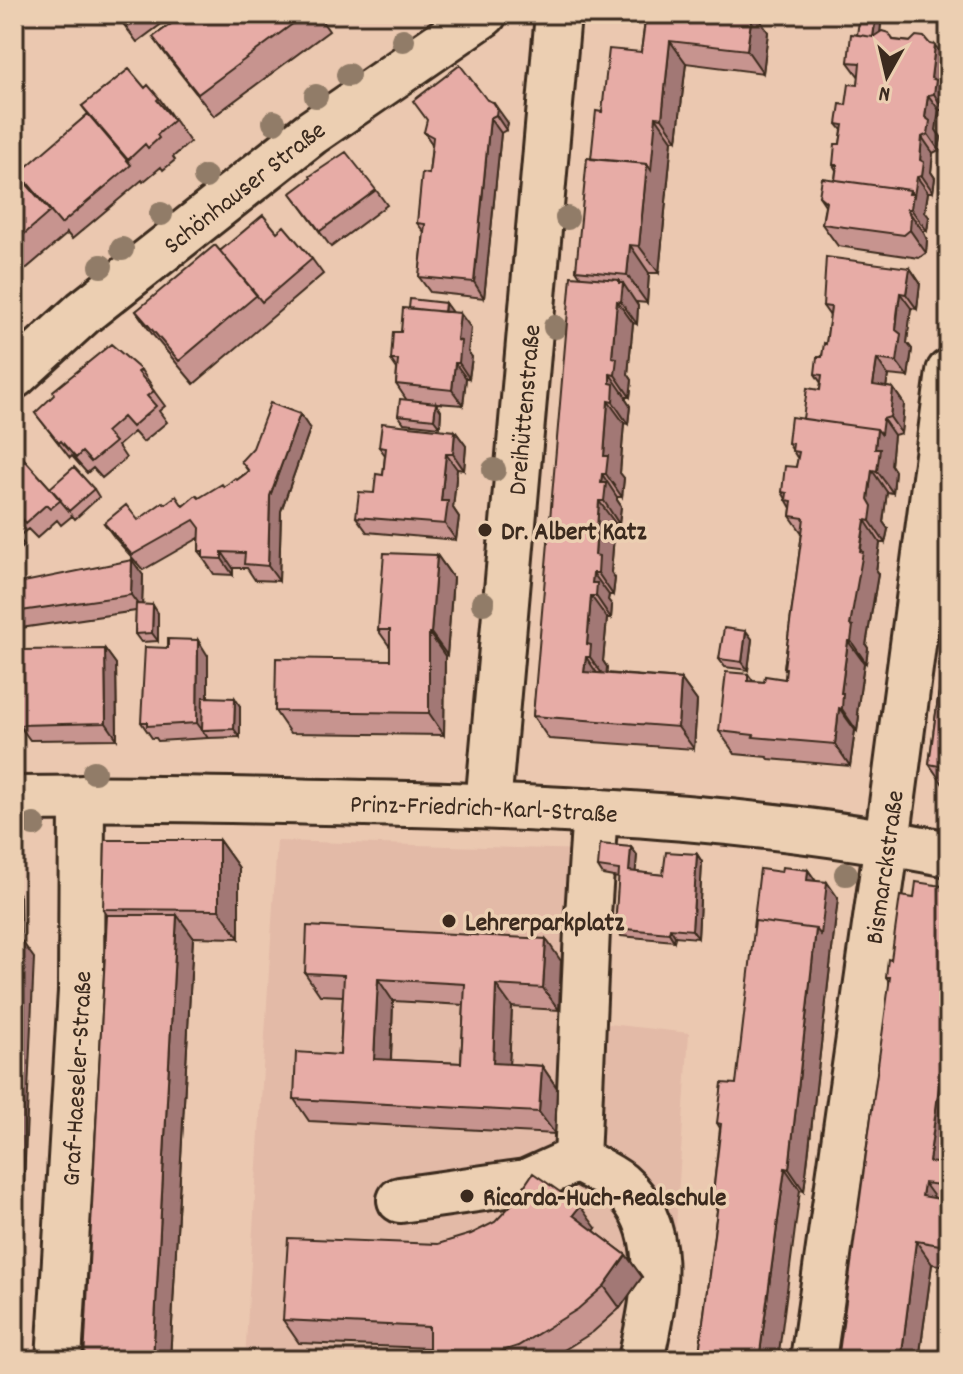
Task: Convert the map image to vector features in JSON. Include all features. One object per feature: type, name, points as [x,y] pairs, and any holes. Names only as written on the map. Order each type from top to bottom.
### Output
[{"type":"street","name":"Schönhauser Straße","points":[[14,376],[84,312],[311,133],[484,14]]},
{"type":"street","name":"Dreihüttenstraße","points":[[488,806],[558,14]]},
{"type":"street","name":"Bismarckstraße","points":[[813,1360],[887,842],[949,372]]},
{"type":"street","name":"Graf-Haeseler-Straße","points":[[59,1360],[81,991],[82,798]]},
{"type":"street","name":"Prinz-Friedrich-Karl-Straße","points":[[14,799],[488,806],[667,815],[887,842],[949,854]]},
{"type":"street","points":[[577,1159],[595,811]]},
{"type":"street","points":[[400,1200],[526,1182],[577,1159]]},
{"type":"street","points":[[577,1159],[620,1184],[646,1216],[656,1262],[652,1307],[641,1360]]},
{"type":"shaded area","name":"Ricarda-Huch-Realschule","points":[[277,841],[586,850],[600,1023],[689,1033],[667,1360],[245,1360]]},
{"type":"building","points":[[117,14],[143,14],[126,27]]},
{"type":"building","points":[[185,14],[306,14],[198,94],[153,37]]},
{"type":"building","points":[[646,14],[752,14],[747,50],[670,41],[662,118],[656,117],[651,170],[647,164],[591,159],[596,111],[602,112],[609,49],[641,52]]},
{"type":"building","points":[[860,14],[876,16],[873,37],[857,35]]},
{"type":"building","points":[[882,31],[889,33],[893,40],[910,42],[916,36],[924,37],[935,45],[931,78],[936,80],[934,94],[928,95],[925,117],[930,121],[928,134],[922,137],[920,160],[924,162],[922,176],[917,177],[914,196],[910,190],[835,180],[835,144],[840,144],[843,125],[837,124],[840,104],[846,105],[849,84],[858,85],[860,63],[848,62],[851,34],[873,37]]},
{"type":"building","points":[[460,65],[497,108],[496,115],[490,118],[474,282],[419,277],[425,224],[417,223],[422,173],[429,174],[433,137],[424,132],[427,120],[413,101]]},
{"type":"building","points":[[129,69],[145,88],[148,85],[174,120],[148,148],[145,144],[128,160],[82,106]]},
{"type":"building","points":[[88,114],[131,165],[61,224],[18,174]]},
{"type":"building","points":[[346,152],[376,190],[320,231],[291,193]]},
{"type":"building","points":[[587,158],[647,164],[639,246],[630,245],[627,275],[576,270]]},
{"type":"building","points":[[20,174],[51,211],[14,243],[14,180]]},
{"type":"building","points":[[822,178],[910,190],[909,194],[913,194],[911,209],[907,209],[911,217],[910,230],[904,235],[822,224],[826,202],[819,196]]},
{"type":"building","points":[[263,215],[277,232],[284,226],[312,259],[262,302],[220,251]]},
{"type":"building","points":[[215,245],[257,295],[179,361],[136,311]]},
{"type":"building","points":[[826,257],[910,268],[906,294],[900,293],[896,330],[901,334],[897,362],[877,359],[873,385],[893,388],[890,417],[883,419],[881,434],[877,429],[803,419],[807,388],[820,390],[822,375],[815,374],[817,357],[822,357],[826,344],[831,307],[823,306]]},
{"type":"building","points":[[571,276],[619,280],[623,283],[621,302],[617,301],[612,357],[617,358],[615,375],[610,374],[610,383],[614,384],[613,402],[608,401],[604,456],[608,456],[606,474],[602,474],[601,483],[606,483],[604,501],[599,501],[595,555],[599,556],[598,573],[593,573],[592,583],[597,583],[596,596],[591,596],[587,644],[591,645],[590,657],[586,657],[584,672],[681,679],[678,727],[533,716]]},
{"type":"building","points":[[410,299],[445,303],[444,312],[409,308]]},
{"type":"building","points":[[403,308],[460,313],[457,340],[461,341],[459,363],[455,363],[452,390],[396,384],[398,360],[391,360],[393,332],[401,332]]},
{"type":"building","points":[[111,344],[141,370],[138,372],[154,391],[147,396],[156,406],[132,427],[123,417],[106,432],[115,442],[91,462],[82,452],[76,458],[61,441],[59,443],[35,413],[54,395],[53,391]]},
{"type":"building","points":[[400,399],[436,403],[434,419],[398,415]]},
{"type":"building","points":[[270,403],[300,414],[270,496],[268,566],[244,564],[245,553],[222,552],[222,559],[203,558],[203,551],[199,551],[200,528],[194,520],[132,555],[104,523],[126,505],[138,520],[176,496],[183,506],[196,495],[199,498],[222,484],[224,487],[235,478],[237,480],[249,471],[241,461],[253,448]]},
{"type":"building","points":[[791,417],[877,429],[875,449],[880,449],[877,471],[872,470],[868,499],[872,506],[870,521],[865,520],[860,551],[863,552],[835,744],[719,731],[726,672],[748,674],[748,681],[764,682],[765,676],[785,679],[804,518],[790,516],[792,501],[786,500],[787,493],[782,492],[785,466],[796,467],[799,452],[792,451],[793,444],[788,443]]},
{"type":"building","points":[[382,423],[455,431],[453,454],[446,454],[441,501],[448,501],[445,524],[356,517],[359,492],[374,493],[376,474],[383,475],[386,448],[379,447]]},
{"type":"building","points":[[14,448],[61,500],[50,509],[46,505],[26,523],[17,513],[14,516]]},
{"type":"building","points":[[74,467],[94,489],[69,511],[50,488]]},
{"type":"building","points":[[384,553],[437,555],[429,633],[429,713],[275,711],[276,658],[390,660],[390,630],[378,630]]},
{"type":"building","points":[[132,560],[131,595],[14,612],[14,584]]},
{"type":"building","points":[[136,604],[153,605],[152,633],[135,634]]},
{"type":"building","points":[[949,618],[949,768],[929,764]]},
{"type":"building","points":[[724,628],[746,631],[742,662],[719,659]]},
{"type":"building","points":[[168,639],[198,640],[197,723],[147,726],[147,722],[141,722],[145,647],[168,648]]},
{"type":"building","points":[[105,649],[106,723],[19,725],[18,650]]},
{"type":"building","points":[[203,697],[235,698],[234,729],[202,730]]},
{"type":"building","points":[[105,840],[219,840],[219,910],[103,909]]},
{"type":"building","points":[[600,844],[631,847],[629,871],[663,875],[666,852],[697,854],[692,930],[670,928],[669,933],[615,928],[619,870],[598,867]]},
{"type":"building","points":[[782,867],[808,870],[807,880],[827,882],[821,935],[816,929],[755,921],[753,928],[760,869],[781,872]]},
{"type":"building","points":[[916,882],[949,887],[949,1045],[946,1065],[942,1064],[929,1162],[949,1165],[949,1186],[924,1183],[922,1196],[945,1200],[940,1245],[916,1241],[901,1360],[838,1360],[890,977],[886,977],[888,959],[891,960],[900,896],[914,898]]},
{"type":"building","points":[[107,915],[177,915],[153,1360],[84,1360]]},
{"type":"building","points":[[755,921],[816,929],[789,1169],[785,1168],[759,1360],[741,1360],[699,1354],[718,1203],[712,1203],[721,1124],[717,1123],[722,1083],[736,1084]]},
{"type":"building","points":[[307,926],[546,939],[543,988],[496,985],[493,1063],[542,1066],[539,1112],[294,1099],[296,1052],[340,1055],[344,975],[305,973]],"holes":[[[378,979],[465,984],[461,1063],[374,1059]]]},
{"type":"building","points":[[14,936],[19,936],[14,1039]]},
{"type":"building","points":[[533,1173],[580,1206],[573,1215],[626,1255],[604,1286],[578,1309],[518,1346],[475,1360],[429,1360],[429,1327],[283,1320],[288,1238],[438,1244],[471,1234],[495,1222],[512,1204]]},
{"type":"building","points":[[686,1353],[741,1360],[685,1360]]},
{"type":"place","name":"Dr. Albert Katz","points":[[485,530]]},
{"type":"place","name":"Lehrerparkplatz","points":[[449,921]]},
{"type":"place","name":"Ricarda-Huch-Realschule","points":[[467,1196]]}]
